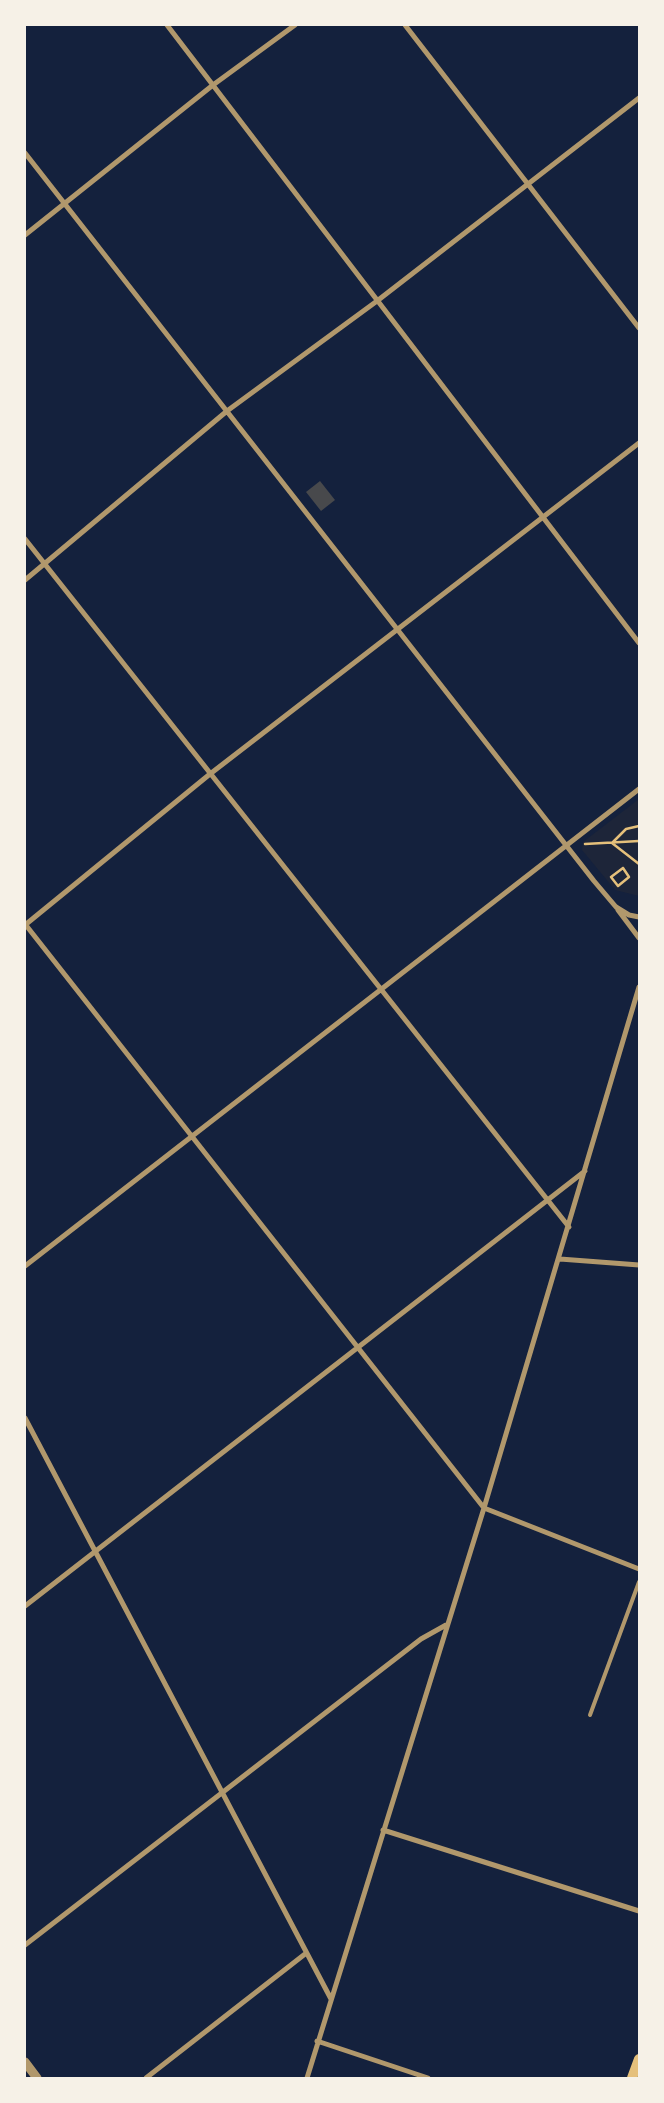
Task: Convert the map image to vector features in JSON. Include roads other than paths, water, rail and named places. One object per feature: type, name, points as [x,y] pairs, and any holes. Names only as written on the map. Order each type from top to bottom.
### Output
[{"type":"main road","points":[[632,2078],[639,2059]]},
{"type":"street","points":[[167,25],[639,643]]},
{"type":"street","points":[[25,235],[213,85],[295,25]]},
{"type":"street","points":[[405,25],[639,328]]},
{"type":"street","points":[[25,580],[227,411],[377,301],[639,98]]},
{"type":"street","points":[[25,153],[639,938]]},
{"type":"street","points":[[639,443],[210,774],[25,924],[484,1508],[639,1569]]},
{"type":"street","points":[[25,539],[569,1227]]},
{"type":"street","points":[[25,1266],[639,789]]},
{"type":"street","points":[[616,907],[628,915],[639,917]]},
{"type":"street","points":[[307,2078],[560,1259],[639,988]]},
{"type":"street","points":[[25,1606],[585,1170]]},
{"type":"street","points":[[560,1259],[639,1265]]},
{"type":"street","points":[[25,1418],[330,1999]]},
{"type":"street","points":[[25,1945],[421,1639],[446,1625]]},
{"type":"street","points":[[383,1830],[639,1911]]},
{"type":"street","points":[[146,2078],[305,1954]]},
{"type":"street","points":[[318,2041],[428,2078]]},
{"type":"street","points":[[25,2062],[37,2078]]},
{"type":"lane","points":[[590,1715],[639,1582]]}]
